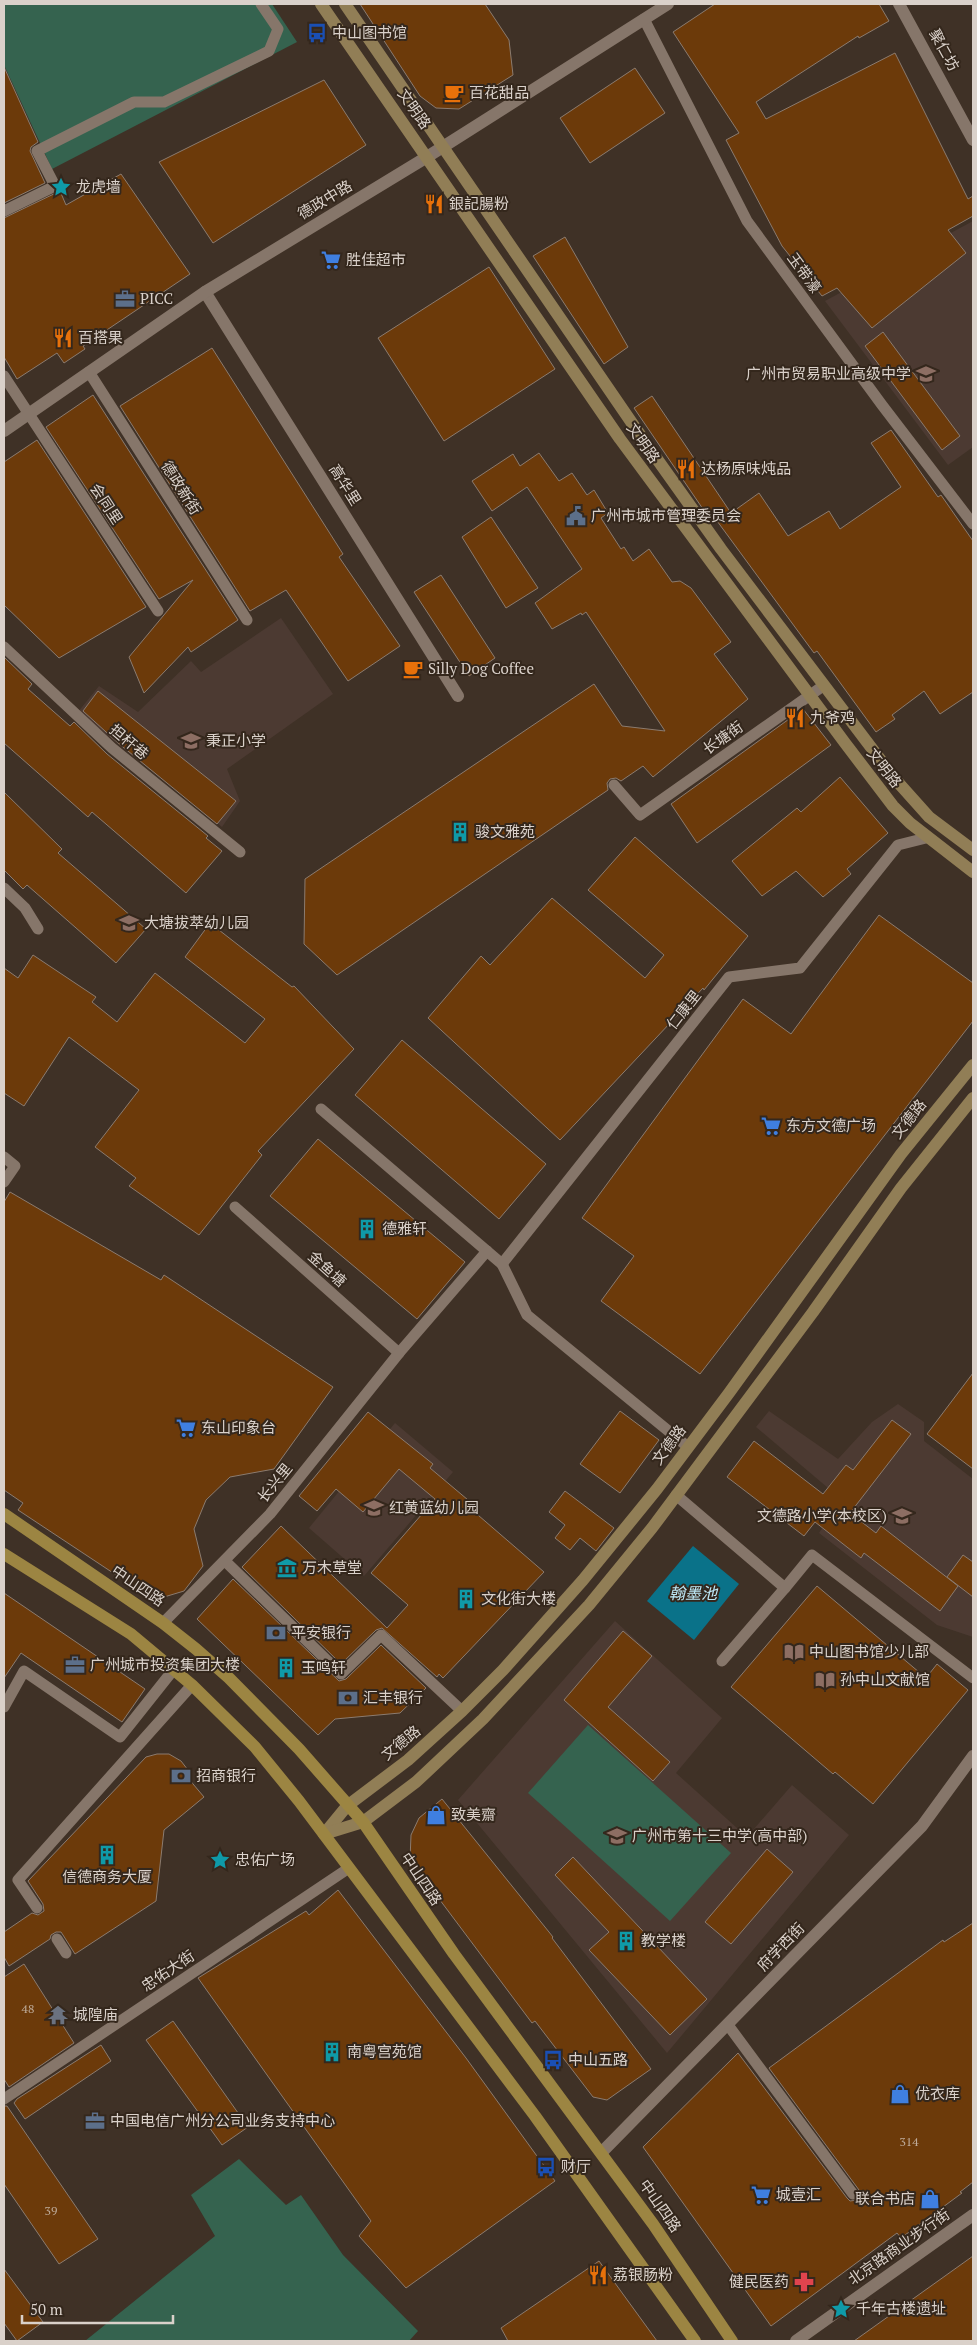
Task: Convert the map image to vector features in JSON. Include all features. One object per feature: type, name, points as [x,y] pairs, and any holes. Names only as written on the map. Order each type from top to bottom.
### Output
[{"type":"main road","name":"文明路","points":[[321,4],[620,440],[810,696],[893,806],[926,838],[973,872]]},
{"type":"main road","name":"文明路","points":[[345,4],[647,445],[823,686],[914,801],[929,817],[971,845]]},
{"type":"main road","name":"文德路","points":[[324,1834],[347,1806],[408,1760],[462,1711],[503,1670],[583,1580],[688,1447],[895,1162],[973,1065]]},
{"type":"main road","points":[[324,1834],[362,1822],[416,1782],[525,1676],[589,1605],[676,1495],[818,1304],[901,1188],[973,1098]]},
{"type":"main road","name":"中山四路","points":[[4,1514],[163,1623],[196,1649],[264,1712],[299,1749],[362,1822],[454,1954],[602,2152],[732,2341]]},
{"type":"main road","points":[[4,1554],[131,1634],[192,1684],[255,1747],[324,1834],[566,2158],[695,2341]]},
{"type":"street","name":"德政中路","points":[[4,431],[205,292],[427,157],[668,4]]},
{"type":"street","name":"聚仁坊","points":[[899,4],[973,140]]},
{"type":"street","name":"高华里","points":[[205,292],[458,696]]},
{"type":"street","name":"府学西街","points":[[602,2152],[922,1826],[973,1756]]},
{"type":"street","name":"北京路商业步行街","points":[[796,2341],[973,2215]]},
{"type":"lane","points":[[4,211],[54,186],[37,151],[134,102],[164,102],[269,51],[278,29],[261,4]]},
{"type":"lane","name":"玉带濠","points":[[644,19],[747,221],[882,405],[973,524]]},
{"type":"lane","name":"德政新街","points":[[89,372],[247,620]]},
{"type":"lane","name":"会同里","points":[[4,376],[158,611]]},
{"type":"lane","name":"担杆巷","points":[[4,647],[112,748],[240,852]]},
{"type":"lane","name":"长塘街","points":[[614,785],[640,815],[823,686]]},
{"type":"lane","name":"仁康里","points":[[502,1264],[729,977],[800,968],[898,845],[926,838]]},
{"type":"lane","points":[[4,888],[25,908],[38,929]]},
{"type":"lane","points":[[322,1109],[502,1264],[527,1315],[688,1447]]},
{"type":"lane","points":[[4,1158],[15,1166],[4,1182]]},
{"type":"lane","name":"金鱼塘","points":[[235,1207],[399,1353]]},
{"type":"lane","name":"长兴里","points":[[163,1623],[270,1514],[399,1353],[487,1251]]},
{"type":"lane","points":[[676,1495],[784,1588]]},
{"type":"lane","points":[[722,1661],[812,1555],[973,1678]]},
{"type":"lane","points":[[225,1561],[340,1674],[381,1635],[462,1711]]},
{"type":"lane","points":[[4,1707],[24,1671],[120,1737],[174,1669]]},
{"type":"lane","points":[[37,1908],[18,1880],[192,1684]]},
{"type":"lane","name":"忠佑大街","points":[[4,2099],[349,1868]]},
{"type":"lane","points":[[57,1939],[66,1953]]},
{"type":"lane","points":[[728,2025],[853,2194]]},
{"type":"shaded area","name":"广州市贸易职业高级中学","points":[[973,221],[973,447],[948,465],[825,301]]},
{"type":"shaded area","name":"秉正小学","points":[[281,618],[333,694],[227,769],[240,801],[222,827],[78,712],[99,686],[138,712],[191,661],[201,672]]},
{"type":"shaded area","name":"文德路小学(本校区)","points":[[898,1404],[924,1422],[924,1441],[973,1479],[973,1637],[937,1625],[819,1533],[841,1499],[756,1427],[769,1411],[838,1459],[872,1422]]},
{"type":"shaded area","name":"红黄蓝幼儿园","points":[[395,1423],[453,1472],[364,1576],[309,1528]]},
{"type":"shaded area","name":"广州市第十三中学(高中部)","points":[[615,1621],[722,1718],[676,1773],[747,1837],[792,1785],[849,1835],[667,2053],[458,1800]]},
{"type":"green space","points":[[4,4],[272,4],[297,42],[52,169],[4,65]]},
{"type":"green space","points":[[588,1725],[731,1853],[670,1921],[528,1793]]},
{"type":"green space","points":[[239,2159],[286,2205],[301,2195],[343,2255],[418,2331],[409,2341],[85,2341],[215,2236],[191,2195]]},
{"type":"water","name":"翰墨池","points":[[693,1546],[739,1584],[694,1640],[647,1601]]},
{"type":"building","points":[[360,4],[485,4],[509,40],[513,75],[459,109],[436,108],[420,96]]},
{"type":"building","points":[[715,4],[879,4],[889,21],[859,38],[858,36],[756,102],[766,119],[895,53],[968,199],[973,196],[973,216],[948,230],[966,253],[872,328],[837,288],[822,296],[782,246],[726,140],[739,133],[673,32]]},
{"type":"building","points":[[4,67],[38,142],[31,147],[30,151],[45,183],[4,203]]},
{"type":"building","points":[[635,68],[665,113],[590,163],[560,118]]},
{"type":"building","points":[[324,80],[366,145],[213,243],[159,162]]},
{"type":"building","points":[[121,174],[190,274],[83,346],[85,349],[64,363],[57,353],[17,379],[4,357],[4,218],[60,191],[66,205]]},
{"type":"building","points":[[565,237],[628,347],[604,364],[533,256]]},
{"type":"building","points":[[489,267],[555,369],[444,441],[378,338]]},
{"type":"building","points":[[883,332],[960,436],[942,450],[865,346]]},
{"type":"building","points":[[212,348],[343,554],[339,557],[400,646],[348,681],[286,590],[250,611],[120,406]]},
{"type":"building","points":[[93,395],[238,620],[191,652],[188,647],[144,693],[129,657],[193,580],[159,599],[46,427]]},
{"type":"building","points":[[652,396],[731,513],[759,493],[788,536],[829,511],[840,529],[901,487],[871,443],[891,430],[938,497],[941,495],[973,541],[973,692],[940,714],[924,691],[892,715],[895,719],[876,732],[817,651],[814,653],[709,510],[705,512],[634,408]]},
{"type":"building","points":[[37,440],[146,607],[59,658],[4,605],[4,462]]},
{"type":"building","name":"骏文雅苑","points":[[539,453],[559,481],[572,473],[587,495],[594,490],[608,513],[601,518],[621,549],[624,547],[633,561],[649,549],[672,582],[680,581],[691,588],[731,642],[714,654],[748,699],[653,777],[643,766],[621,781],[616,778],[610,779],[607,783],[608,790],[337,975],[304,944],[305,879],[594,684],[622,726],[665,731],[586,612],[552,629],[535,603],[582,569],[527,487],[492,511],[472,481],[513,454],[520,466]]},
{"type":"building","points":[[491,517],[538,588],[506,608],[462,537]]},
{"type":"building","points":[[441,575],[495,658],[469,676],[414,592]]},
{"type":"building","points":[[4,657],[32,684],[28,689],[70,726],[74,722],[107,754],[208,836],[206,838],[222,851],[186,893],[92,812],[88,817],[4,743]]},
{"type":"building","points":[[98,691],[236,801],[217,824],[117,742],[83,711]]},
{"type":"building","points":[[803,709],[831,745],[697,843],[671,804]]},
{"type":"building","points":[[840,777],[888,833],[847,869],[851,874],[823,897],[796,871],[762,896],[732,861],[797,808],[801,812]]},
{"type":"building","points":[[4,792],[62,849],[58,853],[146,929],[116,963],[27,885],[23,889],[4,870]]},
{"type":"building","points":[[635,837],[748,936],[704,990],[703,988],[560,1140],[428,1018],[481,956],[490,965],[552,898],[645,978],[664,955],[588,890]]},
{"type":"building","name":"东方文德广场","points":[[879,915],[973,983],[973,1021],[700,1374],[601,1301],[634,1256],[582,1218],[743,999],[791,1034]]},
{"type":"building","points":[[210,923],[292,987],[294,986],[354,1049],[258,1151],[262,1155],[199,1235],[129,1186],[136,1178],[95,1147],[139,1090],[69,1037],[24,1106],[4,1093],[4,968],[18,978],[33,955],[96,997],[92,1002],[117,1022],[155,973],[245,1043],[265,1019],[185,957]]},
{"type":"building","points":[[402,1040],[546,1164],[499,1219],[355,1095]]},
{"type":"building","name":"德雅轩","points":[[318,1139],[465,1262],[417,1319],[270,1196]]},
{"type":"building","name":"东山印象台","points":[[10,1192],[161,1280],[164,1275],[333,1387],[274,1469],[230,1477],[206,1500],[194,1529],[203,1566],[184,1591],[154,1600],[18,1510],[23,1503],[4,1490],[4,1202]]},
{"type":"building","points":[[973,1373],[973,1469],[927,1434]]},
{"type":"building","points":[[620,1411],[659,1440],[620,1493],[580,1464]]},
{"type":"building","points":[[368,1412],[433,1464],[430,1468],[474,1505],[471,1509],[544,1572],[443,1678],[439,1674],[437,1677],[382,1628],[376,1630],[341,1664],[242,1567],[281,1526],[387,1628],[408,1605],[371,1573],[435,1499],[399,1469],[363,1512],[336,1489],[317,1511],[299,1496]]},
{"type":"building","points":[[892,1420],[911,1434],[850,1513],[876,1533],[881,1526],[958,1586],[940,1611],[864,1553],[861,1558],[815,1522],[804,1536],[727,1477],[754,1441],[823,1494],[846,1465],[853,1470]]},
{"type":"building","points":[[565,1491],[614,1528],[596,1551],[580,1538],[570,1550],[555,1538],[565,1525],[549,1512]]},
{"type":"building","points":[[963,1555],[973,1562],[973,1597],[947,1577]]},
{"type":"building","name":"玉鸣轩","points":[[233,1579],[339,1681],[346,1679],[381,1645],[426,1688],[400,1713],[335,1719],[318,1735],[197,1619]]},
{"type":"building","name":"孙中山文献馆","points":[[817,1586],[926,1678],[937,1664],[968,1690],[873,1804],[835,1772],[833,1774],[731,1687]]},
{"type":"building","name":"广州城市投资集团大楼","points":[[4,1593],[145,1689],[122,1722],[21,1653],[4,1678]]},
{"type":"building","points":[[623,1631],[652,1656],[608,1707],[670,1762],[653,1781],[564,1700]]},
{"type":"building","name":"信德商务大厦","points":[[157,1754],[169,1754],[181,1761],[188,1770],[188,1778],[204,1797],[164,1830],[156,1901],[75,1954],[61,1932],[56,1932],[51,1935],[50,1939],[9,1966],[4,1957],[4,1932],[32,1913],[38,1915],[44,1911],[43,1904],[28,1881],[146,1757]]},
{"type":"building","points":[[442,1799],[553,1937],[651,2069],[607,2100],[593,2097],[535,2021],[532,2023],[410,1860],[411,1835],[419,1818]]},
{"type":"building","name":"教学楼","points":[[767,1849],[793,1872],[731,1944],[705,1922]]},
{"type":"building","name":"教学楼","points":[[573,1857],[707,1999],[670,2035],[589,1950],[609,1932],[555,1875]]},
{"type":"building","name":"南粤宫苑馆","points":[[338,1890],[466,2058],[555,2181],[406,2288],[359,2236],[371,2221],[198,1978],[306,1911],[309,1915]]},
{"type":"building","points":[[973,1923],[973,2182],[960,2192],[962,2193],[901,2238],[897,2233],[771,2326],[643,2147],[738,2053],[847,2198],[850,2201],[857,2200],[860,2197],[859,2190],[769,2068],[943,1940],[944,1942]]},
{"type":"building","name":"城隍庙","points":[[24,1964],[74,2043],[9,2087],[4,2079],[4,1977]]},
{"type":"building","points":[[173,2021],[248,2127],[222,2145],[146,2040]]},
{"type":"building","points":[[101,2045],[111,2061],[25,2119],[14,2103],[17,2099]]},
{"type":"building","points":[[4,2106],[7,2106],[98,2239],[59,2264],[4,2184]]},
{"type":"building","points":[[973,2256],[973,2341],[854,2341]]},
{"type":"building","points":[[599,2261],[657,2341],[508,2341],[501,2328]]},
{"type":"building","points":[[4,2269],[43,2322],[17,2341],[4,2323]]},
{"type":"place","name":"中山图书馆","points":[[317,33]]},
{"type":"place","name":"百花甜品","points":[[454,93]]},
{"type":"place","name":"龙虎墙","points":[[61,187]]},
{"type":"place","name":"銀記腸粉","points":[[434,204]]},
{"type":"place","name":"胜佳超市","points":[[331,260]]},
{"type":"place","name":"PICC","points":[[125,299]]},
{"type":"place","name":"百搭果","points":[[63,338]]},
{"type":"place","name":"广州市贸易职业高级中学","points":[[926,374]]},
{"type":"place","name":"达杨原味炖品","points":[[686,469]]},
{"type":"place","name":"广州市城市管理委员会","points":[[576,516]]},
{"type":"place","name":"Silly Dog Coffee","points":[[413,669]]},
{"type":"place","name":"九爷鸡","points":[[795,718]]},
{"type":"place","name":"秉正小学","points":[[191,741]]},
{"type":"place","name":"骏文雅苑","points":[[460,832]]},
{"type":"place","name":"大塘拔萃幼儿园","points":[[129,923]]},
{"type":"place","name":"东方文德广场","points":[[771,1126]]},
{"type":"place","name":"德雅轩","points":[[367,1229]]},
{"type":"place","name":"东山印象台","points":[[186,1428]]},
{"type":"place","name":"红黄蓝幼儿园","points":[[374,1508]]},
{"type":"place","name":"文德路小学(本校区)","points":[[902,1516]]},
{"type":"place","name":"万木草堂","points":[[287,1568]]},
{"type":"place","name":"文化街大楼","points":[[466,1599]]},
{"type":"place","name":"平安银行","points":[[276,1633]]},
{"type":"place","name":"中山图书馆少儿部","points":[[794,1652]]},
{"type":"place","name":"广州城市投资集团大楼","points":[[75,1665]]},
{"type":"place","name":"玉鸣轩","points":[[286,1668]]},
{"type":"place","name":"孙中山文献馆","points":[[825,1680]]},
{"type":"place","name":"汇丰银行","points":[[348,1698]]},
{"type":"place","name":"招商银行","points":[[181,1776]]},
{"type":"place","name":"致美齋","points":[[436,1815]]},
{"type":"place","name":"广州市第十三中学(高中部)","points":[[617,1836]]},
{"type":"place","name":"信德商务大厦","points":[[107,1855]]},
{"type":"place","name":"忠佑广场","points":[[220,1860]]},
{"type":"place","name":"教学楼","points":[[626,1941]]},
{"type":"place","name":"城隍庙","points":[[58,2015]]},
{"type":"place","name":"南粤宫苑馆","points":[[332,2052]]},
{"type":"place","name":"中山五路","points":[[553,2060]]},
{"type":"place","name":"优衣库","points":[[900,2094]]},
{"type":"place","name":"中国电信广州分公司业务支持中心","points":[[95,2121]]},
{"type":"place","name":"财厅","points":[[546,2167]]},
{"type":"place","name":"城壹汇","points":[[761,2195]]},
{"type":"place","name":"联合书店","points":[[930,2199]]},
{"type":"place","name":"荔银肠粉","points":[[598,2275]]},
{"type":"place","name":"健民医药","points":[[804,2282]]},
{"type":"place","name":"千年古楼遗址","points":[[841,2309]]}]
